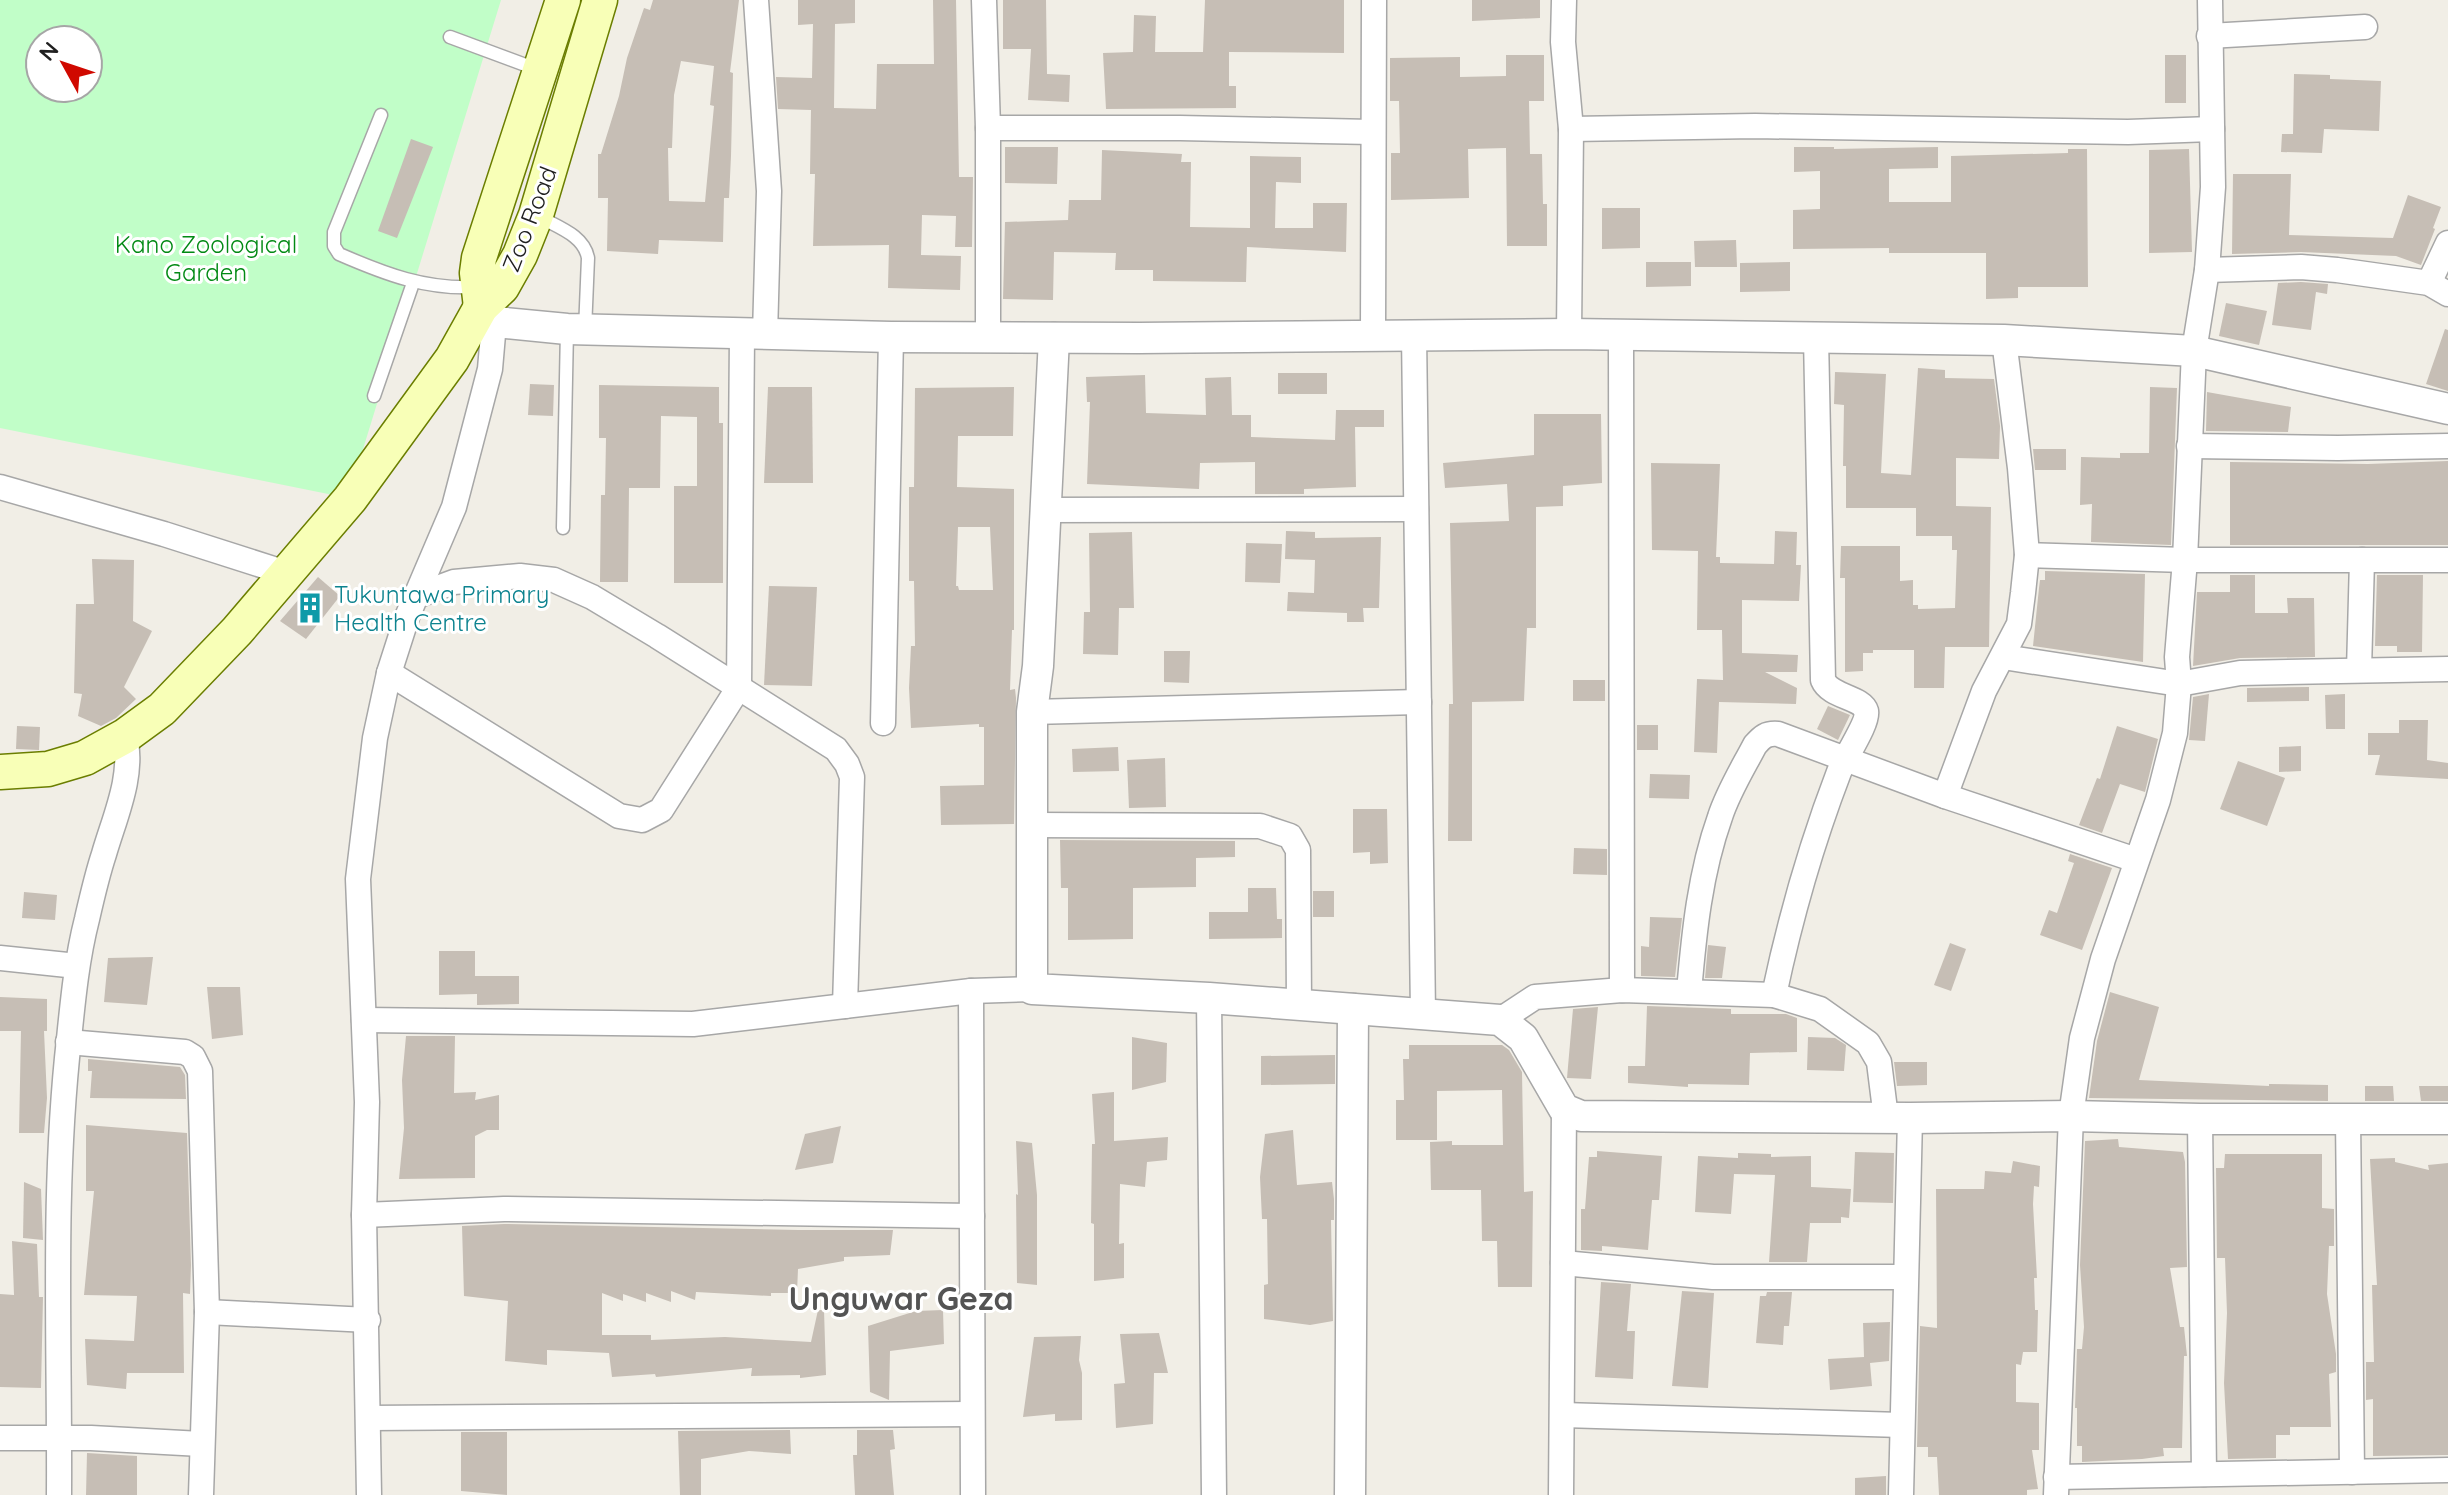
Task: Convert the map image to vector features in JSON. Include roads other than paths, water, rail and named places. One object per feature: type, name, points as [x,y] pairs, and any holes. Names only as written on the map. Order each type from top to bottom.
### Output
[{"type":"main road","name":"Zoo Road","points":[[482,309],[479,258],[563,0]]},
{"type":"main road","name":"Zoo Road","points":[[482,309],[512,271],[536,215],[600,0]]},
{"type":"main road","points":[[0,772],[57,767],[85,758],[125,736],[162,709],[188,684],[350,499],[452,359],[482,309]]},
{"type":"street","points":[[389,673],[619,816],[642,820],[661,810],[739,687],[753,335],[769,191],[756,0]]},
{"type":"street","points":[[984,0],[988,128],[988,339]]},
{"type":"street","points":[[1373,334],[1374,0]]},
{"type":"street","points":[[1564,0],[1563,42],[1571,129],[1569,334]]},
{"type":"street","points":[[2210,0],[2213,187],[2207,270],[2194,351],[2175,733],[2158,800],[2103,959],[2082,1038],[2071,1116],[2056,1486],[2204,1474],[2448,1470]]},
{"type":"street","points":[[2209,36],[2365,27]]},
{"type":"street","points":[[1571,129],[1755,126],[2128,132],[2212,129]]},
{"type":"street","points":[[988,128],[1372,132]]},
{"type":"street","points":[[2207,270],[2301,267],[2439,288],[2448,243]]},
{"type":"street","points":[[369,1495],[364,1215],[367,1102],[358,879],[375,738],[389,673],[416,596],[454,507],[490,369],[482,309],[576,330],[753,335],[988,339],[1569,334],[2004,340],[2194,351],[2448,409]]},
{"type":"street","points":[[1414,334],[1423,1014]]},
{"type":"street","points":[[1621,336],[1622,990]]},
{"type":"street","points":[[883,723],[891,337]]},
{"type":"street","points":[[1774,995],[1785,940],[1815,834],[1844,759],[1866,720],[1867,712],[1863,706],[1826,686],[1823,680],[1816,337]]},
{"type":"street","points":[[1032,989],[1032,712],[1038,666],[1054,338]]},
{"type":"street","points":[[1945,796],[1984,691],[2019,624],[2027,555],[2004,340]]},
{"type":"street","points":[[2189,446],[2448,446]]},
{"type":"street","points":[[0,487],[286,573]]},
{"type":"street","points":[[1045,510],[1416,509]]},
{"type":"street","points":[[2027,555],[2185,560],[2448,560]]},
{"type":"street","points":[[2359,670],[2362,560]]},
{"type":"street","points":[[416,596],[454,582],[520,576],[554,580],[592,597],[829,743],[843,756],[850,770],[845,1006]]},
{"type":"street","points":[[2003,657],[2179,684],[2240,673],[2448,669]]},
{"type":"street","points":[[1032,712],[1419,702]]},
{"type":"street","points":[[1689,992],[1700,894],[1709,852],[1721,814],[1762,736],[1778,734],[1945,796],[2136,860]]},
{"type":"street","points":[[59,1495],[61,1147],[68,1042],[77,966],[89,909],[123,790],[128,751],[125,736]]},
{"type":"street","points":[[1032,825],[1260,826],[1290,836],[1298,850],[1299,1005]]},
{"type":"street","points":[[0,958],[77,966]]},
{"type":"street","points":[[364,1020],[693,1024],[971,991],[1032,989],[1209,998],[1500,1020],[1523,1038],[1564,1109],[1561,1495]]},
{"type":"street","points":[[1500,1020],[1535,997],[1622,990],[1774,995],[1820,1009],[1868,1043],[1879,1062],[1898,1118],[1905,1277],[1901,1495]]},
{"type":"street","points":[[971,991],[973,1495]]},
{"type":"street","points":[[1209,998],[1214,1495]]},
{"type":"street","points":[[1350,1495],[1353,1009]]},
{"type":"street","points":[[68,1042],[185,1052],[198,1064],[201,1076],[207,1312],[201,1495]]},
{"type":"street","points":[[1564,1109],[1581,1116],[2448,1119]]},
{"type":"street","points":[[2200,1119],[2204,1474]]},
{"type":"street","points":[[2348,1119],[2352,1472]]},
{"type":"street","points":[[364,1215],[504,1209],[972,1216]]},
{"type":"street","points":[[1563,1263],[1713,1277],[1905,1277]]},
{"type":"street","points":[[207,1312],[368,1320]]},
{"type":"street","points":[[369,1418],[972,1414]]},
{"type":"street","points":[[1563,1415],[1901,1425]]},
{"type":"street","points":[[0,1438],[91,1438],[201,1444]]},
{"type":"lane","points":[[450,37],[539,70]]},
{"type":"lane","points":[[381,115],[334,232],[334,246],[339,254],[391,276],[442,287],[482,309]]},
{"type":"lane","points":[[536,215],[576,237],[586,246],[588,258],[576,330],[563,528]]},
{"type":"lane","points":[[374,396],[413,283]]},
{"type":"place","name":"Tukuntawa Primary Health Centre","points":[[310,608]]},
{"type":"district","name":"Unguwar Geza","points":[[901,1298]]},
{"type":"park label","name":"Kano Zoological Garden","points":[[206,258]]}]
